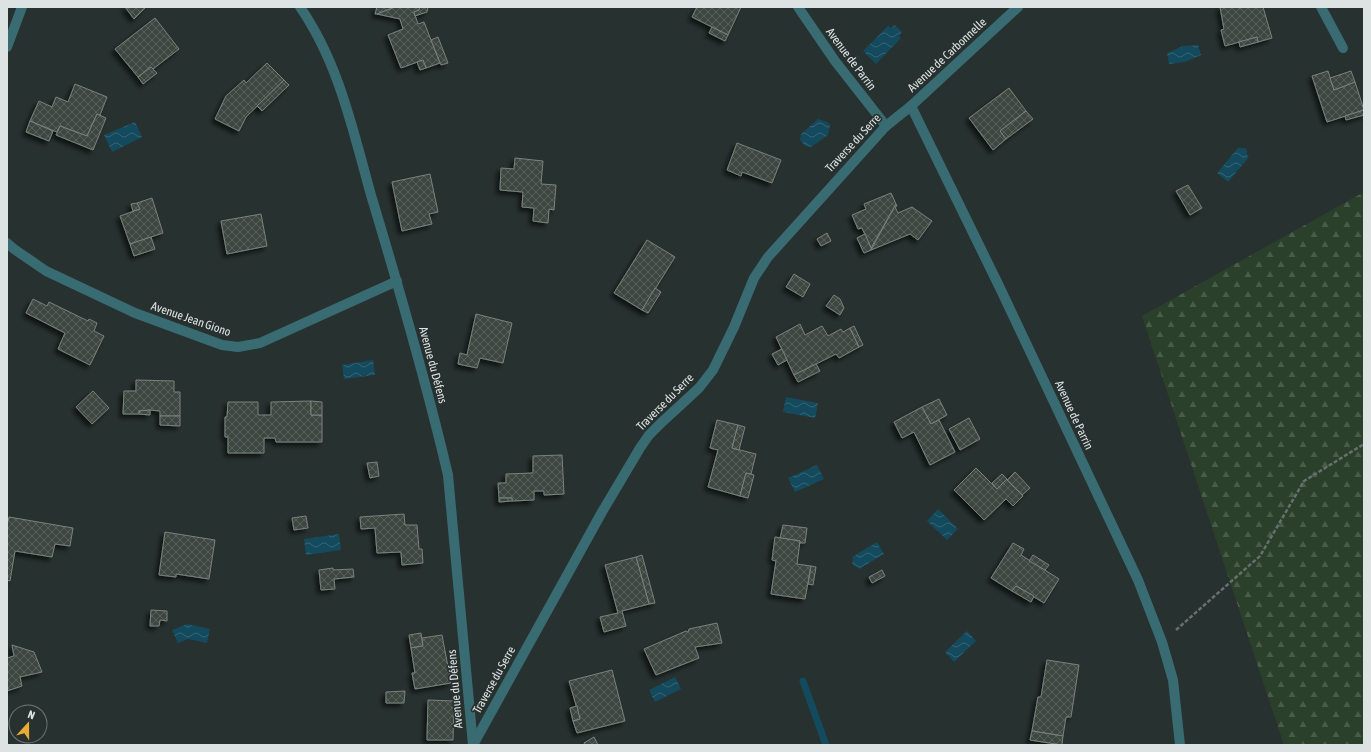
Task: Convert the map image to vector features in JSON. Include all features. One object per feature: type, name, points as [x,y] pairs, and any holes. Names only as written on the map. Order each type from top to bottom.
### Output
[{"type":"street","points":[[7,48],[22,7]]},
{"type":"street","name":"Avenue du Défens","points":[[300,7],[312,24],[321,41],[338,81],[396,281],[448,475],[473,745]]},
{"type":"street","name":"Avenue de Parrin","points":[[798,7],[835,61],[886,126]]},
{"type":"street","name":"Avenue de Carbonnelle","points":[[911,106],[1018,7]]},
{"type":"street","points":[[1321,7],[1343,48]]},
{"type":"street","name":"Avenue de Parrin","points":[[911,106],[1000,288],[1138,580],[1162,642],[1172,680],[1180,745]]},
{"type":"street","name":"Traverse du Serre","points":[[473,745],[598,519],[640,448],[657,427],[699,388],[713,370],[734,328],[754,278],[768,256],[886,126],[911,106]]},
{"type":"street","name":"Avenue Jean Giono","points":[[7,243],[14,250],[46,271],[128,310],[213,342],[238,347],[260,343],[396,281]]},
{"type":"path","points":[[1162,642],[1260,556],[1304,481],[1364,444]]},
{"type":"green space","points":[[1364,192],[1364,745],[1284,745],[1142,316]]},
{"type":"water","points":[[895,25],[902,32],[899,36],[901,38],[876,64],[863,51],[888,26],[891,28]]},
{"type":"water","points":[[1198,45],[1201,55],[1185,62],[1169,64],[1167,53],[1183,46]]},
{"type":"water","points":[[818,119],[827,122],[830,125],[828,135],[811,147],[805,146],[800,140],[801,134]]},
{"type":"water","points":[[135,122],[142,137],[112,152],[104,135]]},
{"type":"water","points":[[1238,148],[1245,148],[1249,157],[1228,182],[1217,173]]},
{"type":"water","points":[[373,360],[375,375],[344,379],[342,365]]},
{"type":"water","points":[[786,397],[818,403],[815,418],[783,412]]},
{"type":"water","points":[[817,465],[824,479],[795,492],[788,478]]},
{"type":"water","points":[[938,509],[958,529],[947,540],[927,521]]},
{"type":"water","points":[[339,534],[341,550],[306,555],[304,539]]},
{"type":"water","points":[[877,542],[884,554],[859,569],[854,566],[852,563],[852,557]]},
{"type":"water","points":[[187,624],[210,629],[207,643],[188,639],[178,643],[172,630]]},
{"type":"water","points":[[967,631],[976,641],[954,662],[945,652]]},
{"type":"water","points":[[675,677],[681,689],[655,702],[649,690]]},
{"type":"building","points":[[125,7],[146,7],[134,19]]},
{"type":"building","points":[[377,7],[395,7],[375,14]]},
{"type":"building","points":[[395,7],[420,7],[419,10],[414,12],[418,24],[424,22],[440,63],[426,68],[423,60],[401,68],[388,35],[403,29],[400,19],[377,14]]},
{"type":"building","points":[[420,7],[428,7],[427,12],[415,16],[414,12],[419,10]]},
{"type":"building","points":[[697,7],[741,7],[728,35],[692,17]]},
{"type":"building","points":[[1220,7],[1263,7],[1272,38],[1258,42],[1257,37],[1225,46],[1221,30],[1224,29]]},
{"type":"building","points":[[155,18],[179,49],[153,69],[151,67],[138,77],[115,49]]},
{"type":"building","points":[[712,27],[728,35],[725,41],[709,33]]},
{"type":"building","points":[[438,37],[448,63],[441,65],[431,40]]},
{"type":"building","points":[[1257,37],[1258,42],[1240,47],[1239,42]]},
{"type":"building","points":[[423,60],[426,68],[420,70],[417,62]]},
{"type":"building","points":[[267,63],[284,80],[246,117],[239,131],[215,119],[226,96],[244,80],[246,83]]},
{"type":"building","points":[[151,67],[157,73],[143,84],[138,77]]},
{"type":"building","points":[[1328,71],[1334,90],[1355,82],[1364,110],[1327,122],[1312,76]]},
{"type":"building","points":[[1351,71],[1355,82],[1334,90],[1330,78]]},
{"type":"building","points":[[284,80],[289,85],[262,111],[257,106]]},
{"type":"building","points":[[75,84],[107,97],[100,115],[97,114],[87,136],[60,126],[57,132],[30,121],[39,101],[52,107],[56,97],[68,102]]},
{"type":"building","points":[[1009,88],[1026,111],[1000,131],[1006,139],[993,150],[969,118]]},
{"type":"building","points":[[1364,110],[1364,115],[1346,120],[1345,116]]},
{"type":"building","points":[[1026,111],[1033,119],[1006,139],[1000,131]]},
{"type":"building","points":[[97,114],[106,118],[93,150],[56,135],[60,126],[87,136]]},
{"type":"building","points":[[30,121],[53,131],[49,141],[26,132]]},
{"type":"building","points":[[737,143],[781,160],[772,183],[742,172],[741,176],[727,170]]},
{"type":"building","points":[[515,158],[543,161],[541,184],[556,185],[554,210],[549,209],[548,223],[533,221],[534,208],[522,207],[523,192],[500,190],[501,168],[514,169]]},
{"type":"building","points":[[430,174],[438,212],[429,214],[432,224],[402,231],[392,182]]},
{"type":"building","points":[[1188,185],[1202,208],[1190,215],[1176,191]]},
{"type":"building","points":[[891,193],[896,204],[871,248],[862,228],[858,229],[852,215],[866,209],[864,204]]},
{"type":"building","points":[[152,198],[163,233],[130,244],[120,216],[140,209],[137,203]]},
{"type":"building","points":[[137,203],[140,209],[133,211],[131,204]]},
{"type":"building","points":[[896,204],[897,206],[895,207],[898,213],[912,207],[932,221],[918,240],[910,234],[871,250]]},
{"type":"building","points":[[261,214],[267,246],[227,254],[221,221]]},
{"type":"building","points":[[827,233],[831,241],[821,246],[817,239]]},
{"type":"building","points":[[865,234],[871,250],[864,253],[857,238]]},
{"type":"building","points":[[151,237],[155,249],[134,256],[130,244]]},
{"type":"building","points":[[647,240],[675,257],[642,310],[614,293]]},
{"type":"building","points":[[794,274],[810,284],[803,297],[786,287]]},
{"type":"building","points":[[655,288],[661,292],[648,313],[642,310]]},
{"type":"building","points":[[834,295],[840,299],[844,308],[840,315],[826,306]]},
{"type":"building","points":[[33,299],[47,306],[49,302],[88,321],[89,319],[97,323],[94,331],[104,336],[90,365],[58,349],[65,333],[26,313]]},
{"type":"building","points":[[476,314],[512,323],[503,363],[480,358],[477,368],[458,364],[460,353],[467,355]]},
{"type":"building","points":[[800,324],[805,335],[822,326],[828,336],[841,329],[843,332],[850,328],[859,347],[839,358],[836,354],[794,375],[776,337]]},
{"type":"building","points":[[854,326],[863,345],[859,347],[850,328]]},
{"type":"building","points":[[782,349],[787,360],[778,365],[772,354]]},
{"type":"building","points":[[816,364],[820,371],[798,382],[794,375]]},
{"type":"building","points":[[136,380],[174,381],[174,392],[180,392],[180,416],[160,416],[160,411],[150,410],[139,411],[139,414],[123,414],[124,391],[136,391]]},
{"type":"building","points":[[93,391],[109,408],[92,424],[76,407]]},
{"type":"building","points":[[939,399],[947,415],[931,424],[922,407]]},
{"type":"building","points":[[311,401],[311,415],[322,415],[322,442],[276,442],[275,438],[264,438],[264,453],[228,453],[228,437],[225,437],[225,417],[227,417],[228,402],[258,402],[258,415],[271,415],[271,402]]},
{"type":"building","points":[[311,401],[322,402],[322,415],[311,415]]},
{"type":"building","points":[[922,407],[931,424],[939,420],[955,452],[930,465],[914,432],[902,438],[894,422]]},
{"type":"building","points":[[150,410],[150,415],[139,414],[139,411]]},
{"type":"building","points":[[160,416],[180,416],[180,426],[160,425]]},
{"type":"building","points":[[969,418],[980,439],[960,450],[949,429]]},
{"type":"building","points":[[717,420],[738,425],[732,448],[756,454],[751,474],[746,473],[740,496],[708,487],[718,450],[710,448]]},
{"type":"building","points":[[738,425],[745,427],[739,450],[732,448]]},
{"type":"building","points":[[562,455],[564,494],[544,495],[544,491],[534,491],[534,500],[512,501],[512,498],[499,498],[498,483],[506,483],[506,474],[533,473],[533,456]]},
{"type":"building","points":[[377,462],[379,476],[370,478],[367,463]]},
{"type":"building","points":[[976,468],[997,489],[1007,479],[1023,496],[1013,506],[1006,499],[984,520],[954,490]]},
{"type":"building","points":[[1015,472],[1030,488],[1022,495],[1007,480]]},
{"type":"building","points":[[746,473],[754,475],[748,498],[740,496]]},
{"type":"building","points":[[1002,474],[1007,479],[997,489],[992,483]]},
{"type":"building","points":[[499,498],[512,498],[512,501],[499,502]]},
{"type":"building","points":[[404,514],[405,525],[417,525],[419,549],[422,549],[423,563],[402,565],[401,552],[377,553],[375,528],[361,529],[360,517]]},
{"type":"building","points":[[306,516],[308,528],[294,530],[292,518]]},
{"type":"building","points":[[9,517],[73,528],[70,546],[55,544],[52,557],[15,551],[10,581],[7,580],[7,525]]},
{"type":"building","points":[[783,525],[807,528],[805,543],[780,538]]},
{"type":"building","points":[[165,532],[215,540],[209,579],[176,574],[176,577],[159,575]]},
{"type":"building","points":[[775,537],[800,541],[797,564],[811,566],[805,599],[771,594],[776,561],[772,560]]},
{"type":"building","points":[[1013,543],[1024,549],[1021,555],[1059,579],[1044,603],[1016,586],[1012,591],[991,578]]},
{"type":"building","points":[[642,555],[655,603],[649,604],[636,557]]},
{"type":"building","points":[[1033,555],[1049,565],[1045,570],[1029,561]]},
{"type":"building","points":[[636,557],[649,604],[622,611],[626,626],[604,632],[600,617],[618,613],[605,565]]},
{"type":"building","points":[[811,566],[816,567],[813,585],[808,584]]},
{"type":"building","points":[[333,568],[333,570],[353,569],[354,577],[334,579],[335,589],[321,590],[319,570]]},
{"type":"building","points":[[882,570],[885,576],[872,583],[869,577]]},
{"type":"building","points":[[1016,586],[1034,596],[1031,602],[1012,591]]},
{"type":"building","points":[[151,610],[167,611],[167,621],[160,620],[159,626],[150,626]]},
{"type":"building","points":[[717,623],[722,643],[695,647],[699,658],[656,675],[644,649],[686,631],[688,632],[689,629]]},
{"type":"building","points":[[421,633],[423,646],[411,648],[409,635]]},
{"type":"building","points":[[442,635],[451,683],[415,689],[412,673],[415,673],[411,648],[423,646],[422,638]]},
{"type":"building","points":[[12,645],[34,652],[42,672],[20,677],[22,686],[7,691],[7,658],[14,656]]},
{"type":"building","points":[[1047,660],[1079,665],[1071,717],[1066,717],[1063,736],[1032,731],[1038,697],[1041,697]]},
{"type":"building","points":[[612,670],[625,721],[577,733],[573,721],[580,719],[569,681]]},
{"type":"building","points":[[405,691],[404,703],[386,703],[386,692]]},
{"type":"building","points":[[428,700],[454,701],[453,740],[427,740]]},
{"type":"building","points":[[577,706],[580,719],[573,721],[570,708]]},
{"type":"building","points":[[1032,731],[1063,736],[1062,745],[1030,740]]},
{"type":"building","points":[[594,737],[598,745],[585,745],[584,743]]},
{"type":"waterway","points":[[803,681],[826,745]]}]
